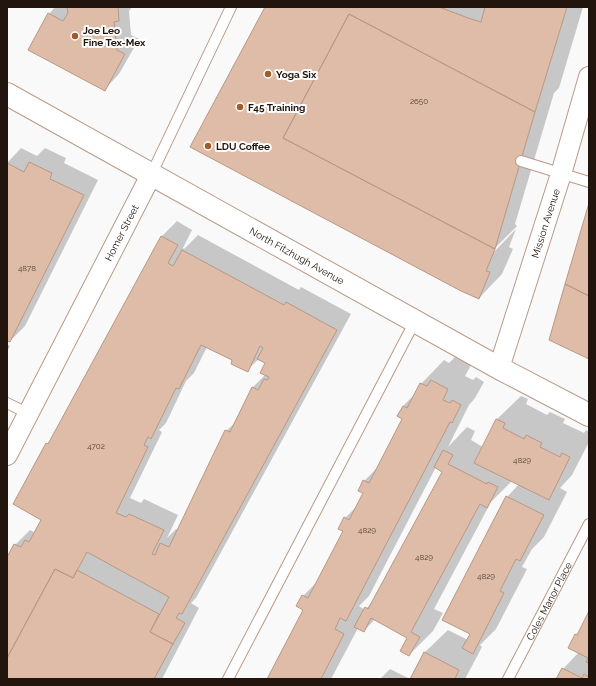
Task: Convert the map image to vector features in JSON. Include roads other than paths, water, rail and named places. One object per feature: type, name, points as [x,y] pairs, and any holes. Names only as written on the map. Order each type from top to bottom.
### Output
[{"type":"street","name":"Mission Avenue","points":[[499,368],[561,174],[589,77]]},
{"type":"street","name":"North Fitzhugh Avenue","points":[[7,94],[499,368],[589,415]]},
{"type":"street","name":"Homer Street","points":[[7,455],[151,175]]},
{"type":"lane","name":"Homer Street","points":[[151,175],[231,7]]},
{"type":"lane","points":[[521,161],[589,182]]},
{"type":"lane","points":[[228,679],[414,321]]},
{"type":"lane","points":[[7,403],[29,414]]},
{"type":"lane","name":"Coles Manor Place","points":[[508,679],[589,524]]},
{"type":"place","name":"Joe Leo Fine Tex-Mex","points":[[75,36]]},
{"type":"place","name":"Yoga Six","points":[[268,74]]},
{"type":"place","name":"F45 Training","points":[[240,107]]},
{"type":"place","name":"LDU Coffee","points":[[208,146]]}]
